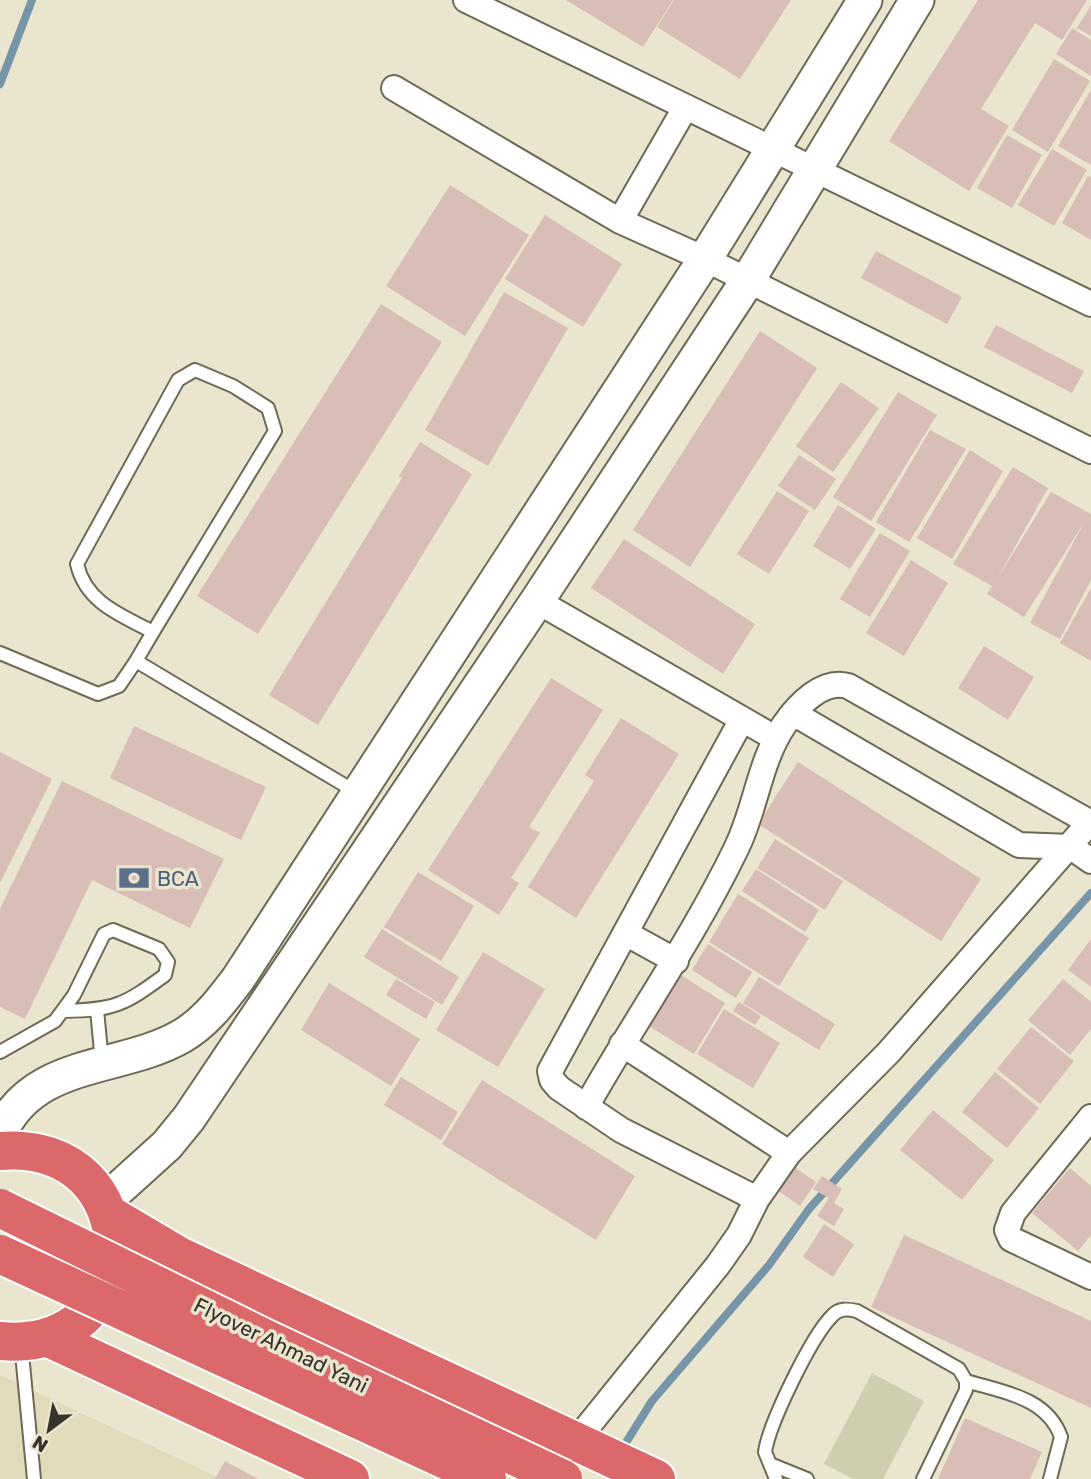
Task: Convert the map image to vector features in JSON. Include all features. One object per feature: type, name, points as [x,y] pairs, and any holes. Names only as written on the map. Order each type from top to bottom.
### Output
[{"type":"highway","points":[[0,1151],[26,1149],[57,1157],[85,1176],[107,1209],[198,1265],[570,1462],[647,1475]]},
{"type":"highway","name":"Flyover Ahmad Yani","points":[[0,1208],[260,1336],[570,1462]]},
{"type":"highway","points":[[24,1340],[72,1326],[91,1310],[107,1284],[114,1255],[107,1209]]},
{"type":"highway","name":"Flyover Ahmad Yani","points":[[0,1254],[487,1479]]},
{"type":"highway","points":[[24,1340],[351,1479]]},
{"type":"street","points":[[466,0],[1091,304]]},
{"type":"street","points":[[0,1134],[16,1108],[29,1094],[54,1079],[180,1037],[211,1014],[238,979],[705,259],[865,0]]},
{"type":"street","points":[[107,1209],[190,1118],[537,601],[748,280],[917,0]]},
{"type":"street","points":[[394,88],[620,221],[705,259],[1091,451]]},
{"type":"street","points":[[620,221],[685,108]]},
{"type":"street","points":[[537,601],[741,721],[775,738]]},
{"type":"street","points":[[570,1462],[718,1265],[739,1235],[757,1199],[789,1153],[889,1052],[1091,822],[848,686],[834,684],[820,689],[793,713],[775,738],[737,847],[676,961],[622,1044],[586,1107]]},
{"type":"street","points":[[793,713],[1019,845],[1070,847],[1091,861]]},
{"type":"street","points":[[741,721],[550,1071],[552,1080],[559,1088],[621,1130],[757,1199]]},
{"type":"street","points":[[627,934],[676,961]]},
{"type":"street","points":[[622,1044],[789,1153]]},
{"type":"street","points":[[1091,1118],[1013,1213],[1007,1230],[1011,1239],[1091,1277]]},
{"type":"lane","points":[[0,653],[98,694],[119,686],[153,632],[275,431],[268,408],[233,386],[195,370],[178,380],[78,564],[82,584],[110,609],[153,632]]},
{"type":"lane","points":[[135,661],[357,792]]},
{"type":"lane","points":[[0,1052],[48,1027],[63,1012],[104,934],[113,930],[159,949],[168,962],[165,975],[126,1003],[97,1010],[63,1012]]},
{"type":"lane","points":[[97,1010],[102,1062]]},
{"type":"lane","points":[[776,1479],[766,1445],[781,1407],[816,1339],[831,1316],[841,1310],[857,1311],[959,1369],[966,1381],[1028,1401],[1049,1415],[1060,1437],[1050,1479]]},
{"type":"lane","points":[[24,1340],[34,1479]]},
{"type":"lane","points":[[923,1479],[961,1401],[966,1381]]},
{"type":"lane","points":[[770,1464],[807,1479]]},
{"type":"shaded area","points":[[0,1375],[222,1479],[0,1479]]},
{"type":"green space","points":[[872,1373],[924,1401],[883,1479],[853,1479],[824,1464]]},
{"type":"building","points":[[566,0],[673,0],[643,47]]},
{"type":"building","points":[[674,0],[791,0],[740,79],[657,27]]},
{"type":"building","points":[[978,0],[1087,0],[1062,40],[1035,23],[981,109],[1009,126],[969,191],[889,141]]},
{"type":"building","points":[[1091,5],[1091,36],[1077,28]]},
{"type":"building","points":[[1072,28],[1091,40],[1091,76],[1056,54]]},
{"type":"building","points":[[1054,59],[1090,81],[1048,152],[1012,130]]},
{"type":"building","points":[[1091,90],[1091,165],[1058,146]]},
{"type":"building","points":[[1007,135],[1042,155],[1012,208],[977,188]]},
{"type":"building","points":[[1052,149],[1087,170],[1054,226],[1018,205]]},
{"type":"building","points":[[1088,176],[1091,177],[1091,240],[1062,223]]},
{"type":"building","points":[[450,185],[529,235],[465,336],[386,286]]},
{"type":"building","points":[[545,215],[622,264],[583,327],[505,279]]},
{"type":"building","points":[[876,251],[962,297],[947,324],[861,278]]},
{"type":"building","points":[[504,292],[568,328],[488,466],[425,430]]},
{"type":"building","points":[[381,304],[442,342],[258,634],[197,596]]},
{"type":"building","points":[[996,325],[1084,371],[1072,393],[984,347]]},
{"type":"building","points":[[760,331],[817,368],[690,567],[633,530]]},
{"type":"building","points":[[841,382],[879,408],[833,472],[796,446]]},
{"type":"building","points":[[898,392],[937,415],[871,521],[833,497]]},
{"type":"building","points":[[930,430],[966,449],[909,542],[876,522]]},
{"type":"building","points":[[420,442],[472,474],[318,725],[269,695],[402,478],[399,476]]},
{"type":"building","points":[[970,450],[1003,471],[952,559],[917,538]]},
{"type":"building","points":[[799,455],[836,479],[815,510],[778,486]]},
{"type":"building","points":[[1013,467],[1048,488],[997,579],[1051,492],[1091,514],[1091,580],[1060,639],[1030,623],[1085,521],[1024,617],[987,594],[992,586],[953,564]]},
{"type":"building","points":[[777,491],[809,511],[769,574],[737,554]]},
{"type":"building","points":[[838,505],[876,529],[850,569],[813,546]]},
{"type":"building","points":[[880,533],[910,551],[870,617],[840,599]]},
{"type":"building","points":[[624,539],[755,624],[723,674],[591,588]]},
{"type":"building","points":[[911,560],[948,583],[904,656],[866,633]]},
{"type":"building","points":[[1091,588],[1091,661],[1060,643]]},
{"type":"building","points":[[984,646],[1034,677],[1008,720],[958,688]]},
{"type":"building","points":[[551,678],[603,710],[529,827],[540,833],[511,878],[519,883],[499,915],[428,870]]},
{"type":"building","points":[[621,718],[679,754],[576,918],[528,887],[594,781],[585,775]]},
{"type":"building","points":[[134,726],[266,787],[241,840],[110,778]]},
{"type":"building","points":[[0,752],[52,779],[0,883]]},
{"type":"building","points":[[798,762],[981,879],[941,941],[758,824]]},
{"type":"building","points":[[62,781],[224,859],[190,928],[92,880],[25,1019],[0,1007],[0,909]]},
{"type":"building","points":[[775,839],[843,881],[825,910],[757,868]]},
{"type":"building","points":[[756,869],[819,910],[805,932],[742,891]]},
{"type":"building","points":[[418,872],[474,906],[441,961],[384,927]]},
{"type":"building","points":[[738,894],[809,938],[779,986],[709,942]]},
{"type":"building","points":[[382,929],[459,977],[442,1005],[364,957]]},
{"type":"building","points":[[1091,939],[1091,987],[1068,970]]},
{"type":"building","points":[[708,944],[752,972],[736,998],[692,970]]},
{"type":"building","points":[[483,952],[545,989],[498,1067],[436,1030]]},
{"type":"building","points":[[679,974],[725,1003],[694,1054],[647,1025]]},
{"type":"building","points":[[759,977],[835,1024],[819,1050],[743,1003]]},
{"type":"building","points":[[396,979],[435,1002],[426,1019],[386,995]]},
{"type":"building","points":[[1063,979],[1091,1002],[1091,1029],[1070,1055],[1028,1020]]},
{"type":"building","points":[[329,983],[420,1039],[391,1086],[301,1030]]},
{"type":"building","points":[[739,1002],[761,1016],[755,1025],[733,1011]]},
{"type":"building","points":[[724,1009],[780,1043],[753,1088],[697,1054]]},
{"type":"building","points":[[1031,1027],[1074,1061],[1040,1104],[997,1069]]},
{"type":"building","points":[[995,1072],[1039,1108],[1007,1148],[962,1112]]},
{"type":"building","points":[[401,1077],[458,1112],[441,1140],[384,1105]]},
{"type":"building","points":[[482,1080],[635,1176],[596,1240],[442,1144]]},
{"type":"building","points":[[933,1110],[994,1160],[962,1200],[900,1150]]},
{"type":"building","points":[[787,1162],[816,1182],[800,1206],[770,1185]]},
{"type":"building","points":[[1070,1168],[1091,1186],[1091,1235],[1078,1251],[1032,1213]]},
{"type":"building","points":[[822,1176],[842,1189],[834,1203],[844,1209],[834,1226],[817,1216],[829,1198],[813,1189]]},
{"type":"building","points":[[824,1224],[854,1244],[833,1277],[803,1257]]},
{"type":"building","points":[[904,1235],[1091,1321],[1091,1408],[871,1307]]},
{"type":"building","points":[[965,1418],[1042,1452],[1030,1479],[938,1479]]},
{"type":"building","points":[[225,1461],[258,1479],[215,1479]]},
{"type":"waterway","points":[[0,84],[32,0]]},
{"type":"waterway","points":[[620,1452],[652,1401],[769,1265],[809,1209],[1091,893]]},
{"type":"place","name":"BCA","points":[[134,878]]}]
